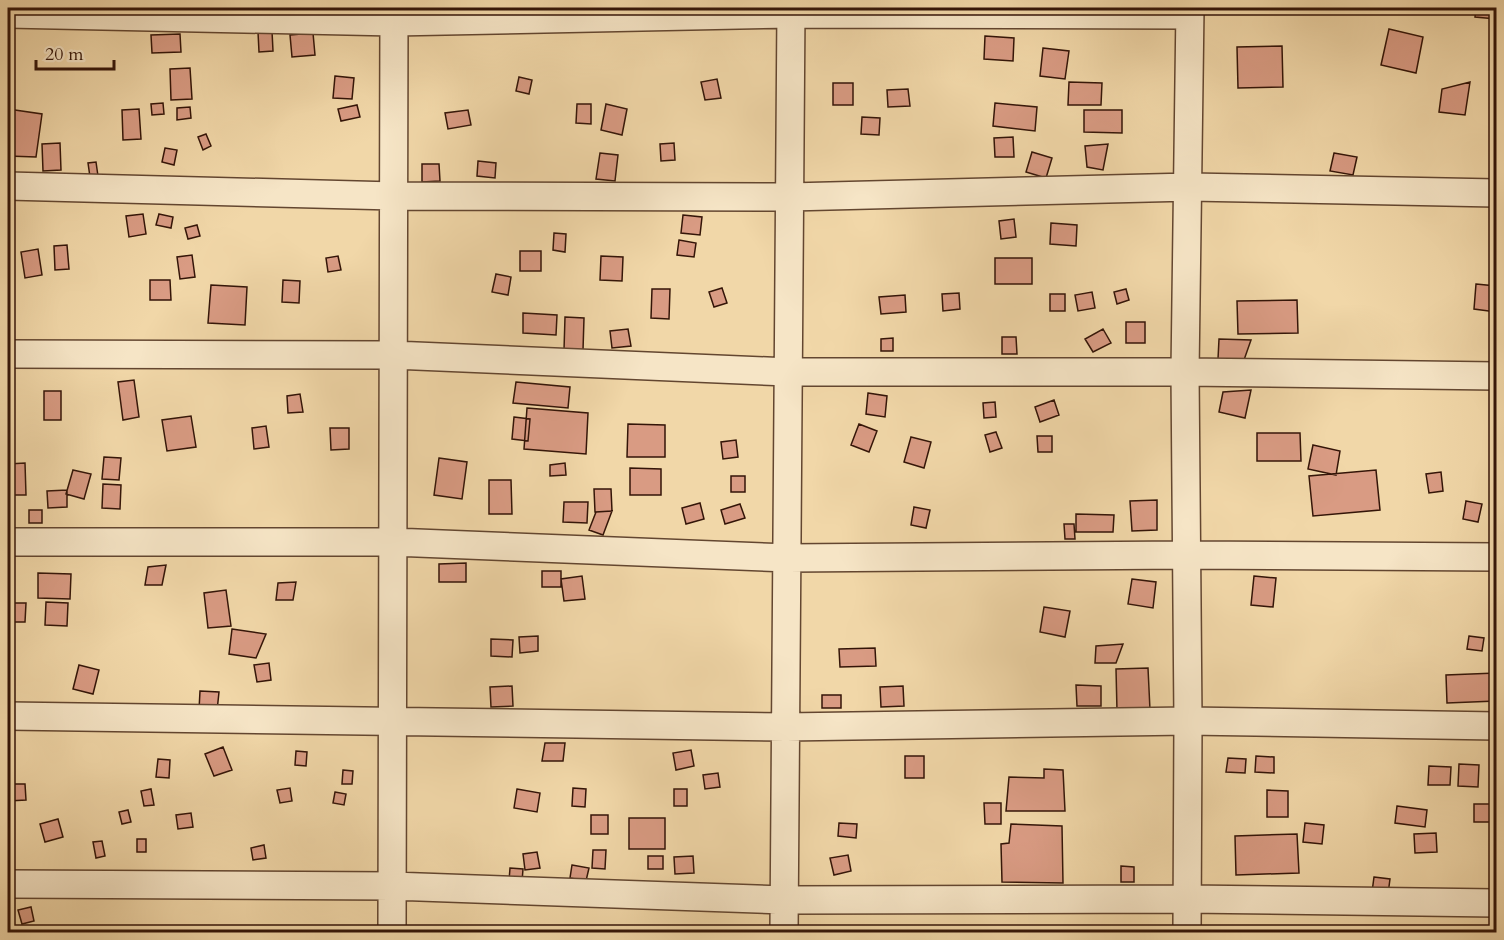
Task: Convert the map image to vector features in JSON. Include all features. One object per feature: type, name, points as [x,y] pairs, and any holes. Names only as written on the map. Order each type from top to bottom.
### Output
[{"type":"street","points":[[784,933],[791,11]]},
{"type":"street","points":[[8,14],[394,15],[791,11],[1190,11],[1190,187],[1185,372],[1187,933]]},
{"type":"street","points":[[392,933],[394,15]]},
{"type":"street","points":[[8,186],[394,196],[790,197],[1190,187],[1497,193]]},
{"type":"street","points":[[8,354],[393,355],[788,372],[1185,372],[1497,376]]},
{"type":"street","points":[[8,542],[393,542],[788,558],[1187,555],[1497,557]]},
{"type":"street","points":[[8,716],[786,727],[1188,721],[1497,726]]},
{"type":"street","points":[[8,884],[392,885],[784,900],[1187,899],[1497,903]]},
{"type":"building","points":[[1476,8],[1496,8],[1496,19],[1475,17]]},
{"type":"building","points":[[1389,29],[1423,37],[1416,73],[1381,65]]},
{"type":"building","points":[[272,31],[273,51],[259,52],[258,32]]},
{"type":"building","points":[[313,33],[315,55],[292,57],[290,35]]},
{"type":"building","points":[[180,34],[181,52],[152,53],[151,35]]},
{"type":"building","points":[[985,36],[1014,38],[1013,61],[984,59]]},
{"type":"building","points":[[1282,46],[1283,87],[1238,88],[1237,47]]},
{"type":"building","points":[[1043,48],[1069,51],[1065,79],[1040,76]]},
{"type":"building","points":[[190,68],[192,99],[171,100],[170,69]]},
{"type":"building","points":[[335,76],[354,78],[352,99],[333,98]]},
{"type":"building","points":[[519,77],[532,80],[529,94],[516,91]]},
{"type":"building","points":[[717,79],[721,98],[705,100],[701,82]]},
{"type":"building","points":[[1069,82],[1102,83],[1101,105],[1068,105]]},
{"type":"building","points":[[1470,82],[1465,115],[1439,112],[1442,89]]},
{"type":"building","points":[[833,83],[853,83],[853,105],[833,105]]},
{"type":"building","points":[[908,89],[910,106],[888,107],[887,90]]},
{"type":"building","points":[[163,103],[164,114],[152,115],[151,104]]},
{"type":"building","points":[[995,103],[1037,107],[1035,131],[993,126]]},
{"type":"building","points":[[577,104],[591,104],[591,124],[576,123]]},
{"type":"building","points":[[606,104],[627,109],[622,135],[601,130]]},
{"type":"building","points":[[357,105],[360,117],[341,121],[338,109]]},
{"type":"building","points":[[190,107],[191,118],[177,120],[177,108]]},
{"type":"building","points":[[8,109],[42,114],[36,157],[8,156]]},
{"type":"building","points":[[139,109],[141,139],[123,140],[122,110]]},
{"type":"building","points":[[468,110],[471,125],[448,129],[445,113]]},
{"type":"building","points":[[1084,110],[1122,110],[1122,133],[1084,132]]},
{"type":"building","points":[[862,117],[880,118],[879,135],[861,134]]},
{"type":"building","points":[[206,134],[211,146],[203,150],[198,137]]},
{"type":"building","points":[[1013,137],[1014,157],[995,157],[994,138]]},
{"type":"building","points":[[60,143],[61,170],[43,171],[42,144]]},
{"type":"building","points":[[674,143],[675,160],[661,161],[660,144]]},
{"type":"building","points":[[1108,144],[1103,170],[1087,167],[1085,146]]},
{"type":"building","points":[[165,148],[177,150],[174,165],[162,162]]},
{"type":"building","points":[[1032,152],[1052,158],[1046,178],[1026,172]]},
{"type":"building","points":[[600,153],[618,155],[615,181],[596,179]]},
{"type":"building","points":[[1334,153],[1357,157],[1353,175],[1330,171]]},
{"type":"building","points":[[478,161],[496,163],[495,178],[477,176]]},
{"type":"building","points":[[96,162],[98,176],[90,177],[88,163]]},
{"type":"building","points":[[422,164],[439,164],[440,181],[422,182]]},
{"type":"building","points":[[143,214],[146,234],[129,237],[126,216]]},
{"type":"building","points":[[159,214],[173,217],[171,228],[156,225]]},
{"type":"building","points":[[683,215],[702,217],[700,235],[681,233]]},
{"type":"building","points":[[1014,219],[1016,237],[1001,239],[999,221]]},
{"type":"building","points":[[1051,223],[1077,225],[1076,246],[1050,244]]},
{"type":"building","points":[[197,225],[200,236],[188,239],[185,228]]},
{"type":"building","points":[[554,233],[566,234],[565,252],[553,250]]},
{"type":"building","points":[[679,240],[696,243],[694,257],[677,255]]},
{"type":"building","points":[[67,245],[69,269],[55,270],[54,246]]},
{"type":"building","points":[[38,249],[42,275],[25,278],[21,252]]},
{"type":"building","points":[[520,251],[541,251],[541,271],[520,271]]},
{"type":"building","points":[[192,255],[195,277],[180,279],[177,257]]},
{"type":"building","points":[[338,256],[341,270],[328,272],[326,258]]},
{"type":"building","points":[[601,256],[623,257],[622,281],[600,280]]},
{"type":"building","points":[[995,258],[1032,258],[1032,284],[995,284]]},
{"type":"building","points":[[496,274],[511,277],[508,295],[492,292]]},
{"type":"building","points":[[150,280],[170,280],[171,300],[150,300]]},
{"type":"building","points":[[283,280],[300,281],[299,303],[282,302]]},
{"type":"building","points":[[1476,284],[1496,286],[1496,312],[1474,309]]},
{"type":"building","points":[[211,285],[247,287],[245,325],[208,323]]},
{"type":"building","points":[[722,288],[727,303],[714,307],[709,292]]},
{"type":"building","points":[[652,289],[670,289],[669,319],[651,318]]},
{"type":"building","points":[[1126,289],[1129,300],[1117,304],[1114,292]]},
{"type":"building","points":[[1092,292],[1095,308],[1078,311],[1075,295]]},
{"type":"building","points":[[959,293],[960,309],[943,311],[942,294]]},
{"type":"building","points":[[1050,294],[1065,294],[1065,311],[1050,311]]},
{"type":"building","points":[[905,295],[906,312],[881,314],[879,297]]},
{"type":"building","points":[[1297,300],[1298,333],[1238,334],[1237,301]]},
{"type":"building","points":[[523,313],[557,315],[556,335],[523,333]]},
{"type":"building","points":[[565,317],[584,318],[583,350],[564,350]]},
{"type":"building","points":[[1126,322],[1145,322],[1145,343],[1126,343]]},
{"type":"building","points":[[628,329],[631,346],[612,348],[610,331]]},
{"type":"building","points":[[1103,329],[1111,343],[1093,352],[1085,339]]},
{"type":"building","points":[[1002,337],[1016,337],[1017,354],[1002,354]]},
{"type":"building","points":[[893,338],[893,351],[881,351],[881,339]]},
{"type":"building","points":[[1219,339],[1251,340],[1244,360],[1218,359]]},
{"type":"building","points":[[134,380],[139,417],[123,420],[118,382]]},
{"type":"building","points":[[516,382],[570,387],[568,408],[513,403]]},
{"type":"building","points":[[1251,390],[1245,418],[1219,412],[1223,392]]},
{"type":"building","points":[[44,391],[61,391],[61,420],[44,420]]},
{"type":"building","points":[[868,393],[887,396],[885,417],[866,414]]},
{"type":"building","points":[[300,394],[303,412],[288,413],[287,396]]},
{"type":"building","points":[[1054,400],[1059,415],[1040,422],[1035,407]]},
{"type":"building","points":[[995,402],[996,417],[984,418],[983,403]]},
{"type":"building","points":[[527,408],[588,413],[586,454],[524,449]]},
{"type":"building","points":[[191,416],[196,447],[167,451],[162,420]]},
{"type":"building","points":[[514,417],[530,419],[528,441],[512,439]]},
{"type":"building","points":[[628,424],[665,425],[665,457],[627,457]]},
{"type":"building","points":[[859,424],[877,431],[869,452],[851,445]]},
{"type":"building","points":[[266,426],[269,447],[254,449],[252,428]]},
{"type":"building","points":[[330,428],[349,428],[349,449],[331,450]]},
{"type":"building","points":[[996,432],[1002,448],[990,452],[985,435]]},
{"type":"building","points":[[1257,433],[1300,433],[1301,461],[1257,461]]},
{"type":"building","points":[[1037,436],[1052,436],[1052,452],[1038,452]]},
{"type":"building","points":[[911,437],[931,442],[924,468],[904,462]]},
{"type":"building","points":[[736,440],[738,457],[723,459],[721,442]]},
{"type":"building","points":[[1313,445],[1340,451],[1336,475],[1308,469]]},
{"type":"building","points":[[104,457],[121,458],[119,480],[102,479]]},
{"type":"building","points":[[439,458],[467,462],[462,499],[434,495]]},
{"type":"building","points":[[25,463],[26,495],[8,495],[8,464]]},
{"type":"building","points":[[565,463],[566,475],[550,476],[550,465]]},
{"type":"building","points":[[630,468],[661,469],[661,495],[630,495]]},
{"type":"building","points":[[73,470],[91,474],[84,499],[66,494]]},
{"type":"building","points":[[1376,470],[1380,510],[1313,516],[1309,476]]},
{"type":"building","points":[[1441,472],[1443,491],[1429,493],[1426,474]]},
{"type":"building","points":[[731,476],[745,476],[745,492],[731,492]]},
{"type":"building","points":[[489,480],[511,480],[512,514],[489,514]]},
{"type":"building","points":[[103,484],[121,485],[120,509],[102,508]]},
{"type":"building","points":[[594,489],[611,489],[612,511],[595,512]]},
{"type":"building","points":[[67,490],[67,507],[48,508],[47,491]]},
{"type":"building","points":[[1157,500],[1157,530],[1132,531],[1130,501]]},
{"type":"building","points":[[1466,501],[1482,504],[1478,522],[1463,519]]},
{"type":"building","points":[[564,502],[588,502],[587,523],[563,522]]},
{"type":"building","points":[[700,503],[704,519],[686,524],[682,508]]},
{"type":"building","points":[[740,504],[745,518],[725,524],[721,510]]},
{"type":"building","points":[[914,507],[930,510],[926,528],[911,525]]},
{"type":"building","points":[[29,510],[42,510],[42,523],[29,523]]},
{"type":"building","points":[[612,511],[603,535],[589,530],[596,512]]},
{"type":"building","points":[[1076,514],[1114,515],[1113,532],[1076,532]]},
{"type":"building","points":[[1064,524],[1074,524],[1075,539],[1065,539]]},
{"type":"building","points":[[466,563],[466,582],[439,582],[439,564]]},
{"type":"building","points":[[166,565],[162,585],[145,585],[148,567]]},
{"type":"building","points":[[542,571],[561,571],[561,587],[542,587]]},
{"type":"building","points":[[38,573],[71,574],[70,599],[38,598]]},
{"type":"building","points":[[582,576],[585,599],[564,601],[561,579]]},
{"type":"building","points":[[1254,576],[1276,578],[1273,607],[1251,605]]},
{"type":"building","points":[[1132,579],[1156,582],[1153,608],[1128,604]]},
{"type":"building","points":[[296,582],[293,600],[276,600],[278,583]]},
{"type":"building","points":[[226,590],[231,626],[208,628],[204,593]]},
{"type":"building","points":[[46,602],[68,603],[67,626],[45,625]]},
{"type":"building","points":[[10,603],[26,603],[25,622],[10,622]]},
{"type":"building","points":[[1044,607],[1070,611],[1065,637],[1040,632]]},
{"type":"building","points":[[232,629],[266,634],[256,658],[229,654]]},
{"type":"building","points":[[538,636],[538,651],[520,653],[519,637]]},
{"type":"building","points":[[1469,636],[1484,638],[1482,651],[1467,649]]},
{"type":"building","points":[[491,639],[513,640],[512,657],[491,656]]},
{"type":"building","points":[[1123,644],[1116,663],[1095,663],[1096,646]]},
{"type":"building","points":[[875,648],[876,666],[840,667],[839,649]]},
{"type":"building","points":[[269,663],[271,680],[257,682],[254,665]]},
{"type":"building","points":[[79,665],[99,670],[93,694],[73,689]]},
{"type":"building","points":[[1148,668],[1150,710],[1117,711],[1116,669]]},
{"type":"building","points":[[1496,673],[1496,701],[1447,703],[1446,675]]},
{"type":"building","points":[[1076,685],[1101,686],[1101,706],[1077,706]]},
{"type":"building","points":[[512,686],[513,706],[491,707],[490,687]]},
{"type":"building","points":[[903,686],[904,706],[881,707],[880,687]]},
{"type":"building","points":[[200,691],[219,692],[217,711],[199,710]]},
{"type":"building","points":[[822,695],[841,695],[841,708],[822,708]]},
{"type":"building","points":[[545,743],[565,743],[563,761],[542,761]]},
{"type":"building","points":[[223,747],[232,770],[214,776],[205,754]]},
{"type":"building","points":[[691,750],[694,766],[676,770],[673,753]]},
{"type":"building","points":[[296,751],[307,752],[306,766],[295,765]]},
{"type":"building","points":[[905,756],[924,756],[924,778],[905,778]]},
{"type":"building","points":[[1256,756],[1274,757],[1274,773],[1255,772]]},
{"type":"building","points":[[1228,758],[1246,759],[1245,773],[1226,772]]},
{"type":"building","points":[[1492,758],[1496,758],[1496,791],[1492,791]]},
{"type":"building","points":[[158,759],[170,760],[169,778],[156,777]]},
{"type":"building","points":[[1459,764],[1479,765],[1478,787],[1458,786]]},
{"type":"building","points":[[1429,766],[1451,767],[1450,785],[1428,785]]},
{"type":"building","points":[[1044,769],[1063,770],[1065,811],[1006,811],[1009,777],[1044,778]]},
{"type":"building","points":[[343,770],[353,771],[352,784],[342,784]]},
{"type":"building","points":[[718,773],[720,787],[705,789],[703,775]]},
{"type":"building","points":[[8,784],[25,784],[26,800],[8,801]]},
{"type":"building","points":[[290,788],[292,801],[280,803],[277,790]]},
{"type":"building","points":[[573,788],[586,789],[585,807],[572,806]]},
{"type":"building","points":[[151,789],[154,805],[144,806],[141,791]]},
{"type":"building","points":[[517,789],[540,793],[537,812],[514,808]]},
{"type":"building","points":[[674,789],[687,789],[687,806],[674,806]]},
{"type":"building","points":[[1267,790],[1288,791],[1288,817],[1267,817]]},
{"type":"building","points":[[335,792],[346,794],[344,805],[333,803]]},
{"type":"building","points":[[984,803],[1001,803],[1001,824],[985,824]]},
{"type":"building","points":[[1474,804],[1494,804],[1494,822],[1474,822]]},
{"type":"building","points":[[1397,806],[1427,810],[1425,827],[1395,823]]},
{"type":"building","points":[[128,810],[131,822],[122,824],[119,812]]},
{"type":"building","points":[[191,813],[193,827],[178,829],[176,815]]},
{"type":"building","points":[[591,815],[608,815],[608,834],[591,834]]},
{"type":"building","points":[[629,818],[665,818],[665,849],[629,849]]},
{"type":"building","points":[[58,819],[63,837],[45,842],[40,824]]},
{"type":"building","points":[[839,823],[857,824],[856,838],[838,836]]},
{"type":"building","points":[[1305,823],[1324,825],[1322,844],[1303,842]]},
{"type":"building","points":[[1011,824],[1062,826],[1063,883],[1002,882],[1001,844],[1009,843]]},
{"type":"building","points":[[1436,833],[1437,852],[1415,853],[1414,834]]},
{"type":"building","points":[[1297,834],[1299,873],[1236,875],[1235,836]]},
{"type":"building","points":[[137,839],[146,839],[146,852],[137,852]]},
{"type":"building","points":[[102,841],[105,856],[96,858],[93,842]]},
{"type":"building","points":[[264,845],[266,858],[253,860],[251,848]]},
{"type":"building","points":[[593,850],[606,850],[605,869],[592,868]]},
{"type":"building","points":[[537,852],[540,868],[525,870],[523,854]]},
{"type":"building","points":[[848,855],[851,871],[834,875],[830,858]]},
{"type":"building","points":[[648,856],[663,856],[663,869],[648,869]]},
{"type":"building","points":[[693,856],[694,873],[675,874],[674,857]]},
{"type":"building","points":[[572,865],[589,868],[586,881],[570,878]]},
{"type":"building","points":[[1121,866],[1134,867],[1134,882],[1121,882]]},
{"type":"building","points":[[510,868],[523,869],[522,882],[509,881]]},
{"type":"building","points":[[1374,877],[1390,879],[1388,894],[1372,892]]},
{"type":"building","points":[[31,907],[34,921],[22,924],[18,910]]},
{"type":"building","points":[[1490,927],[1496,927],[1496,932],[1490,932]]}]
